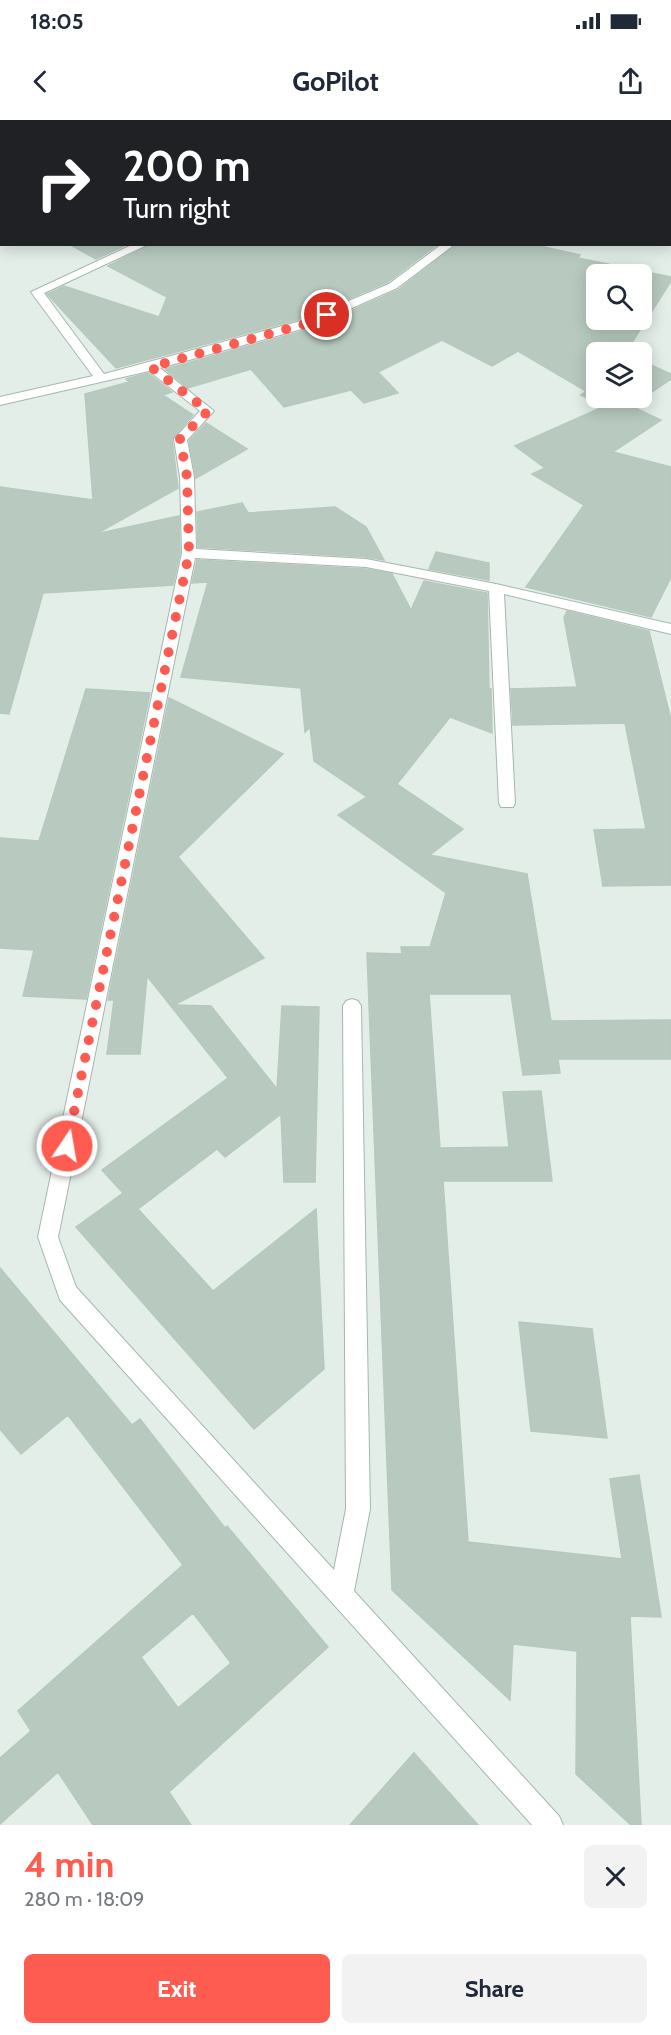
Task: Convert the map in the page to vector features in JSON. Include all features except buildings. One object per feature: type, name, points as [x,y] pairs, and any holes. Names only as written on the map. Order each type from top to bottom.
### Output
[{"type":"street","points":[[100,378],[37,292],[140,246]]},
{"type":"street","points":[[0,401],[151,367],[305,324],[393,286],[447,246]]},
{"type":"street","points":[[151,367],[208,411],[180,439],[187,477],[189,553],[48,1237],[67,1293],[550,1825]]},
{"type":"street","points":[[189,553],[366,563],[496,588],[671,629]]},
{"type":"street","points":[[496,588],[507,804]]},
{"type":"street","points":[[341,1594],[358,1509],[352,1006]]},
{"type":"route","points":[[67,1146],[189,553],[187,477],[180,439],[208,411],[151,367],[305,324],[327,315]]}]
